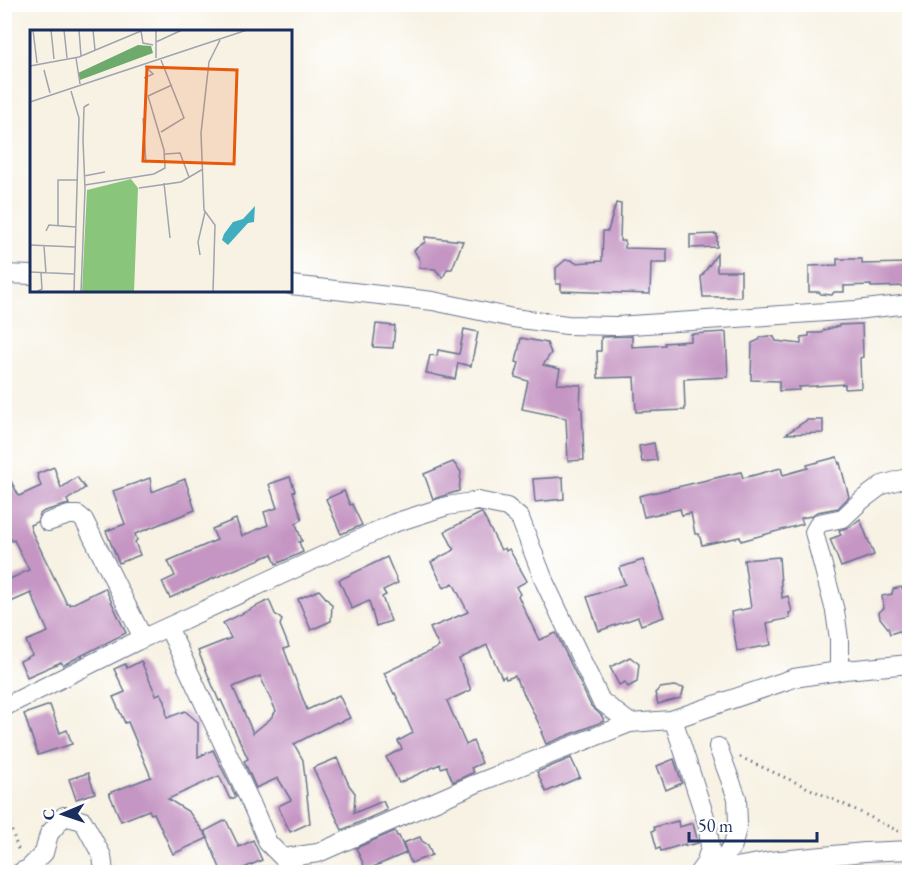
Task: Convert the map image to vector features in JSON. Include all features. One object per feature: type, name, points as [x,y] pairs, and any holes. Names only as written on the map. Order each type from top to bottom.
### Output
[{"type":"street","points":[[4,274],[30,275]]},
{"type":"street","points":[[292,285],[433,301],[513,318],[567,325],[616,326],[856,310],[909,304]]},
{"type":"street","points":[[839,671],[839,639],[835,610],[814,532],[819,523],[843,518],[882,485],[909,477]]},
{"type":"street","points":[[4,707],[143,638],[394,523],[447,506],[478,501],[507,507],[520,518],[545,583],[601,701],[630,723]]},
{"type":"street","points":[[48,522],[69,515],[78,515],[84,520],[143,638]]},
{"type":"street","points":[[168,627],[268,843],[283,858],[318,853],[475,784],[630,723],[671,720],[794,678],[909,664]]},
{"type":"street","points":[[676,728],[708,826],[710,848],[700,873]]},
{"type":"street","points":[[700,873],[725,856],[734,845],[738,824],[737,798],[718,747]]},
{"type":"street","points":[[21,864],[28,869],[44,853],[49,834],[64,816],[83,821],[102,856],[104,873]]},
{"type":"street","points":[[706,873],[770,861],[865,852],[906,842]]},
{"type":"path","points":[[718,747],[852,808],[906,842]]},
{"type":"path","points":[[4,808],[21,864]]},
{"type":"building","points":[[616,203],[621,204],[620,241],[625,241],[625,248],[667,249],[667,263],[651,263],[650,294],[561,291],[561,284],[556,284],[556,268],[565,260],[572,260],[575,263],[602,261],[603,231],[608,231]]},
{"type":"building","points":[[717,234],[717,247],[690,248],[690,235]]},
{"type":"building","points":[[425,237],[463,241],[452,269],[447,269],[443,278],[435,269],[419,268],[420,261],[414,250],[425,242]]},
{"type":"building","points":[[717,254],[717,271],[741,271],[741,297],[703,297],[701,277]]},
{"type":"building","points":[[837,259],[862,259],[862,264],[909,263],[909,286],[844,286],[844,292],[834,292],[832,295],[809,292],[809,266],[837,265]]},
{"type":"building","points":[[376,324],[395,326],[393,348],[373,347]]},
{"type":"building","points":[[862,324],[861,388],[845,389],[845,384],[799,387],[799,390],[779,391],[779,381],[751,380],[752,343],[761,337],[770,336],[776,341],[801,344],[801,337],[809,336],[809,333],[821,333],[839,325]]},
{"type":"building","points":[[464,329],[478,332],[471,366],[458,363],[455,379],[426,373],[430,355],[437,356],[438,350],[459,354]]},
{"type":"building","points":[[726,332],[728,377],[684,379],[685,410],[636,412],[634,377],[598,378],[597,351],[601,351],[601,337],[632,336],[632,347],[691,341],[691,334]]},
{"type":"building","points":[[521,338],[547,343],[551,353],[543,365],[560,369],[557,384],[581,385],[580,408],[582,408],[584,460],[568,461],[566,418],[522,409],[528,381],[515,377],[519,363],[516,362]]},
{"type":"building","points":[[807,420],[823,420],[823,433],[786,434]]},
{"type":"building","points":[[654,443],[657,460],[642,462],[639,446]]},
{"type":"building","points":[[837,457],[849,497],[838,508],[801,518],[803,524],[741,541],[740,537],[702,545],[699,534],[695,534],[691,513],[682,515],[680,509],[644,517],[639,496],[741,472],[743,478],[781,468],[783,475],[808,468],[807,465]]},
{"type":"building","points":[[453,462],[461,472],[459,491],[433,499],[424,474]]},
{"type":"building","points":[[54,467],[61,488],[77,477],[85,488],[67,500],[69,504],[40,514],[37,522],[30,525],[32,532],[67,604],[70,605],[105,588],[126,633],[63,665],[61,662],[27,677],[20,661],[32,655],[26,641],[48,632],[31,593],[4,605],[4,582],[29,570],[4,525],[4,468],[19,496],[41,486],[37,474]]},
{"type":"building","points":[[290,477],[302,519],[296,524],[303,552],[276,564],[272,554],[170,598],[162,582],[175,576],[168,561],[217,540],[212,529],[236,519],[242,536],[268,525],[264,512],[277,508],[269,484]]},
{"type":"building","points":[[563,477],[564,499],[535,502],[533,479]]},
{"type":"building","points":[[150,478],[152,492],[185,479],[195,510],[135,534],[137,540],[135,542],[140,555],[119,563],[106,531],[125,524],[113,491]]},
{"type":"building","points":[[344,491],[362,525],[341,534],[326,499]]},
{"type":"building","points":[[482,513],[501,550],[509,549],[527,581],[516,587],[539,640],[556,633],[591,706],[604,721],[546,744],[541,732],[543,732],[515,676],[502,678],[487,645],[459,659],[471,690],[447,701],[466,745],[473,741],[482,763],[471,768],[474,772],[453,782],[446,766],[441,768],[440,764],[399,783],[386,757],[402,749],[398,741],[413,733],[384,673],[439,647],[430,628],[468,612],[453,583],[444,588],[431,562],[454,550],[445,531]]},
{"type":"building","points":[[860,519],[874,555],[841,567],[830,539],[841,535],[839,530],[850,527]]},
{"type":"building","points":[[387,557],[398,583],[383,590],[386,595],[382,597],[391,621],[376,626],[369,601],[352,609],[339,580]]},
{"type":"building","points":[[779,557],[782,598],[788,596],[792,612],[789,613],[790,618],[767,623],[771,645],[737,651],[731,612],[751,608],[744,560]]},
{"type":"building","points":[[643,560],[664,617],[641,625],[638,617],[599,631],[587,597],[625,584],[619,568]]},
{"type":"building","points":[[901,587],[905,592],[909,591],[909,636],[899,631],[890,634],[879,612],[884,608],[882,596],[892,594],[893,589]]},
{"type":"building","points":[[319,590],[332,605],[331,621],[311,630],[298,599]]},
{"type":"building","points":[[269,600],[275,614],[282,620],[280,625],[289,647],[284,649],[307,710],[339,695],[350,718],[337,722],[294,744],[303,760],[310,823],[290,832],[278,806],[291,800],[278,778],[256,788],[244,761],[248,759],[221,700],[219,701],[198,651],[231,638],[223,623]],"holes":[[[260,676],[276,711],[253,733],[233,687]]]},
{"type":"building","points":[[630,657],[639,664],[637,682],[628,687],[625,682],[619,685],[610,667]]},
{"type":"building","points":[[141,661],[156,695],[161,693],[165,701],[167,718],[185,711],[198,722],[198,757],[213,750],[236,797],[230,799],[219,776],[168,799],[189,812],[208,838],[173,854],[154,813],[151,814],[149,810],[121,821],[109,793],[151,777],[128,722],[125,723],[113,697],[125,692],[114,669],[125,664],[127,668]]},
{"type":"building","points":[[674,686],[684,688],[681,698],[658,704],[655,693],[660,688]]},
{"type":"building","points":[[50,705],[60,733],[67,730],[72,744],[38,755],[24,714]]},
{"type":"building","points":[[337,758],[355,793],[354,813],[383,801],[387,810],[342,830],[313,768]]},
{"type":"building","points":[[571,758],[580,777],[546,792],[537,772]]},
{"type":"building","points":[[674,759],[682,783],[666,790],[657,766]]},
{"type":"building","points":[[88,773],[95,793],[76,799],[69,779]]},
{"type":"building","points":[[226,820],[239,847],[253,840],[262,860],[233,873],[222,873],[205,831]]},
{"type":"building","points":[[678,821],[679,827],[693,823],[698,843],[661,851],[660,848],[657,849],[652,831],[655,830],[654,827]]},
{"type":"building","points":[[395,831],[406,853],[366,870],[356,848]]},
{"type":"building","points":[[420,837],[428,845],[432,855],[411,863],[403,843]]}]
